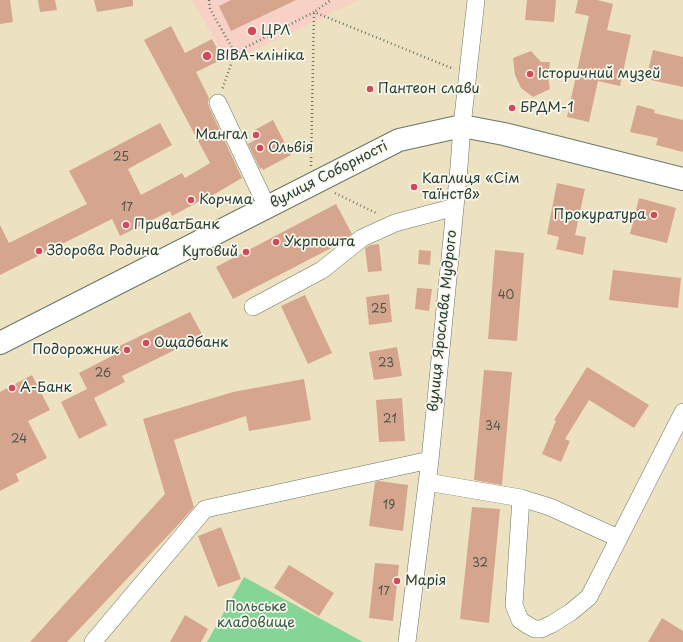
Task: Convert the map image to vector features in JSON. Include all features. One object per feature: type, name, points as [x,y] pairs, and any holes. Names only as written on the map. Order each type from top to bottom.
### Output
[{"type":"main road","name":"вулиця Соборності","points":[[0,343],[399,140],[462,126],[504,134],[683,178]]},
{"type":"street","name":"вулиця Ярослава Мудрого","points":[[407,642],[430,460],[467,74],[476,0]]},
{"type":"street","points":[[218,103],[267,207]]},
{"type":"street","points":[[253,307],[322,270],[362,238],[395,223],[455,207]]},
{"type":"street","points":[[522,498],[514,605],[520,620],[535,629],[541,629],[571,612],[589,597],[683,412]]},
{"type":"street","points":[[93,642],[205,510],[430,460]]},
{"type":"street","points":[[427,482],[522,498],[550,507],[618,538]]},
{"type":"path","points":[[209,0],[210,9],[235,53]]},
{"type":"path","points":[[218,103],[235,53],[314,12],[331,0]]},
{"type":"path","points":[[314,12],[467,74]]},
{"type":"path","points":[[310,184],[314,12]]},
{"type":"path","points":[[335,193],[395,223]]},
{"type":"shaded area","name":"ЦРЛ","points":[[192,0],[359,0],[228,63]]},
{"type":"green space","name":"Польське кладовище","points":[[244,577],[363,642],[207,642]]},
{"type":"building","points":[[0,0],[10,0],[13,22],[0,24]]},
{"type":"building","points":[[38,0],[55,0],[57,10],[40,12]]},
{"type":"building","points":[[94,0],[133,0],[133,6],[97,12]]},
{"type":"building","points":[[231,0],[296,0],[231,31],[219,6]]},
{"type":"building","points":[[527,0],[556,0],[554,22],[525,20]]},
{"type":"building","points":[[578,0],[597,0],[613,4],[607,30],[631,35],[620,86],[598,81],[589,122],[567,117],[589,16],[575,13]]},
{"type":"building","points":[[171,26],[185,53],[212,39],[223,59],[196,72],[209,98],[209,107],[242,178],[201,202],[200,201],[172,216],[170,211],[120,236],[112,219],[0,275],[0,225],[9,243],[87,204],[69,171],[160,123],[172,145],[128,169],[141,195],[182,173],[185,178],[210,163],[144,40]]},
{"type":"building","points":[[653,50],[683,57],[683,87],[646,79]]},
{"type":"building","points":[[531,51],[541,62],[550,62],[548,77],[550,89],[533,97],[521,88],[515,75],[513,58]]},
{"type":"building","points":[[637,105],[655,110],[654,113],[683,120],[683,152],[656,145],[658,138],[630,132]]},
{"type":"building","points":[[273,120],[291,155],[263,170],[262,168],[260,169],[248,144],[257,139],[253,131]]},
{"type":"building","points":[[557,183],[585,189],[575,235],[586,237],[583,255],[556,249],[559,237],[547,234]]},
{"type":"building","points":[[639,198],[676,208],[667,243],[630,234]]},
{"type":"building","points":[[336,204],[352,234],[339,244],[233,299],[216,267]]},
{"type":"building","points":[[379,244],[382,271],[368,272],[365,248],[371,245]]},
{"type":"building","points":[[419,250],[431,251],[430,265],[418,264]]},
{"type":"building","points":[[495,250],[524,253],[517,341],[488,339]]},
{"type":"building","points":[[613,270],[681,278],[678,308],[609,300]]},
{"type":"building","points":[[417,288],[432,289],[429,311],[415,309]]},
{"type":"building","points":[[389,294],[392,322],[369,325],[366,297]]},
{"type":"building","points":[[305,295],[332,353],[308,364],[281,306]]},
{"type":"building","points":[[190,312],[203,336],[122,376],[125,382],[94,398],[107,425],[79,439],[61,402],[87,389],[79,373],[114,355],[111,350]]},
{"type":"building","points":[[397,347],[402,376],[374,380],[369,352]]},
{"type":"building","points":[[587,367],[649,405],[634,428],[589,400],[565,439],[570,441],[561,462],[542,454],[556,421],[554,420]]},
{"type":"building","points":[[484,370],[512,372],[502,485],[474,480]]},
{"type":"building","points":[[32,375],[50,410],[28,421],[47,458],[16,474],[19,481],[0,491],[0,392]]},
{"type":"building","points":[[304,379],[311,420],[249,431],[246,416],[174,440],[194,507],[67,642],[30,642],[165,494],[143,419],[233,392]]},
{"type":"building","points":[[402,398],[405,441],[379,442],[376,400]]},
{"type":"building","points":[[379,481],[408,485],[403,531],[369,526],[375,482]]},
{"type":"building","points":[[472,507],[500,509],[489,623],[460,619]]},
{"type":"building","points":[[221,527],[241,579],[218,587],[198,536]]},
{"type":"building","points":[[375,563],[399,565],[393,621],[369,618]]},
{"type":"building","points":[[289,565],[334,593],[319,616],[274,588]]},
{"type":"building","points":[[185,615],[208,629],[201,642],[170,642]]},
{"type":"building","points":[[662,618],[683,631],[683,642],[648,642]]},
{"type":"place","name":"ЦРЛ","points":[[252,31]]},
{"type":"place","name":"ВІВА-клініка","points":[[207,56]]},
{"type":"place","name":"Історичний музей","points":[[530,74]]},
{"type":"place","name":"Пантеон слави","points":[[370,89]]},
{"type":"place","name":"БРДМ-1","points":[[512,108]]},
{"type":"place","name":"Мангал","points":[[256,135]]},
{"type":"place","name":"Ольвія","points":[[260,148]]},
{"type":"place","name":"Каплиця «Сім таїнств»","points":[[414,187]]},
{"type":"place","name":"Корчма","points":[[191,200]]},
{"type":"place","name":"Прокуратура","points":[[654,215]]},
{"type":"place","name":"ПриватБанк","points":[[126,225]]},
{"type":"place","name":"Укрпошта","points":[[276,242]]},
{"type":"place","name":"Здорова Родина","points":[[39,251]]},
{"type":"place","name":"Кутовий","points":[[246,252]]},
{"type":"place","name":"Ощадбанк","points":[[146,343]]},
{"type":"place","name":"Подорожник","points":[[127,350]]},
{"type":"place","name":"А-Банк","points":[[12,388]]},
{"type":"place","name":"Марія","points":[[397,581]]}]
